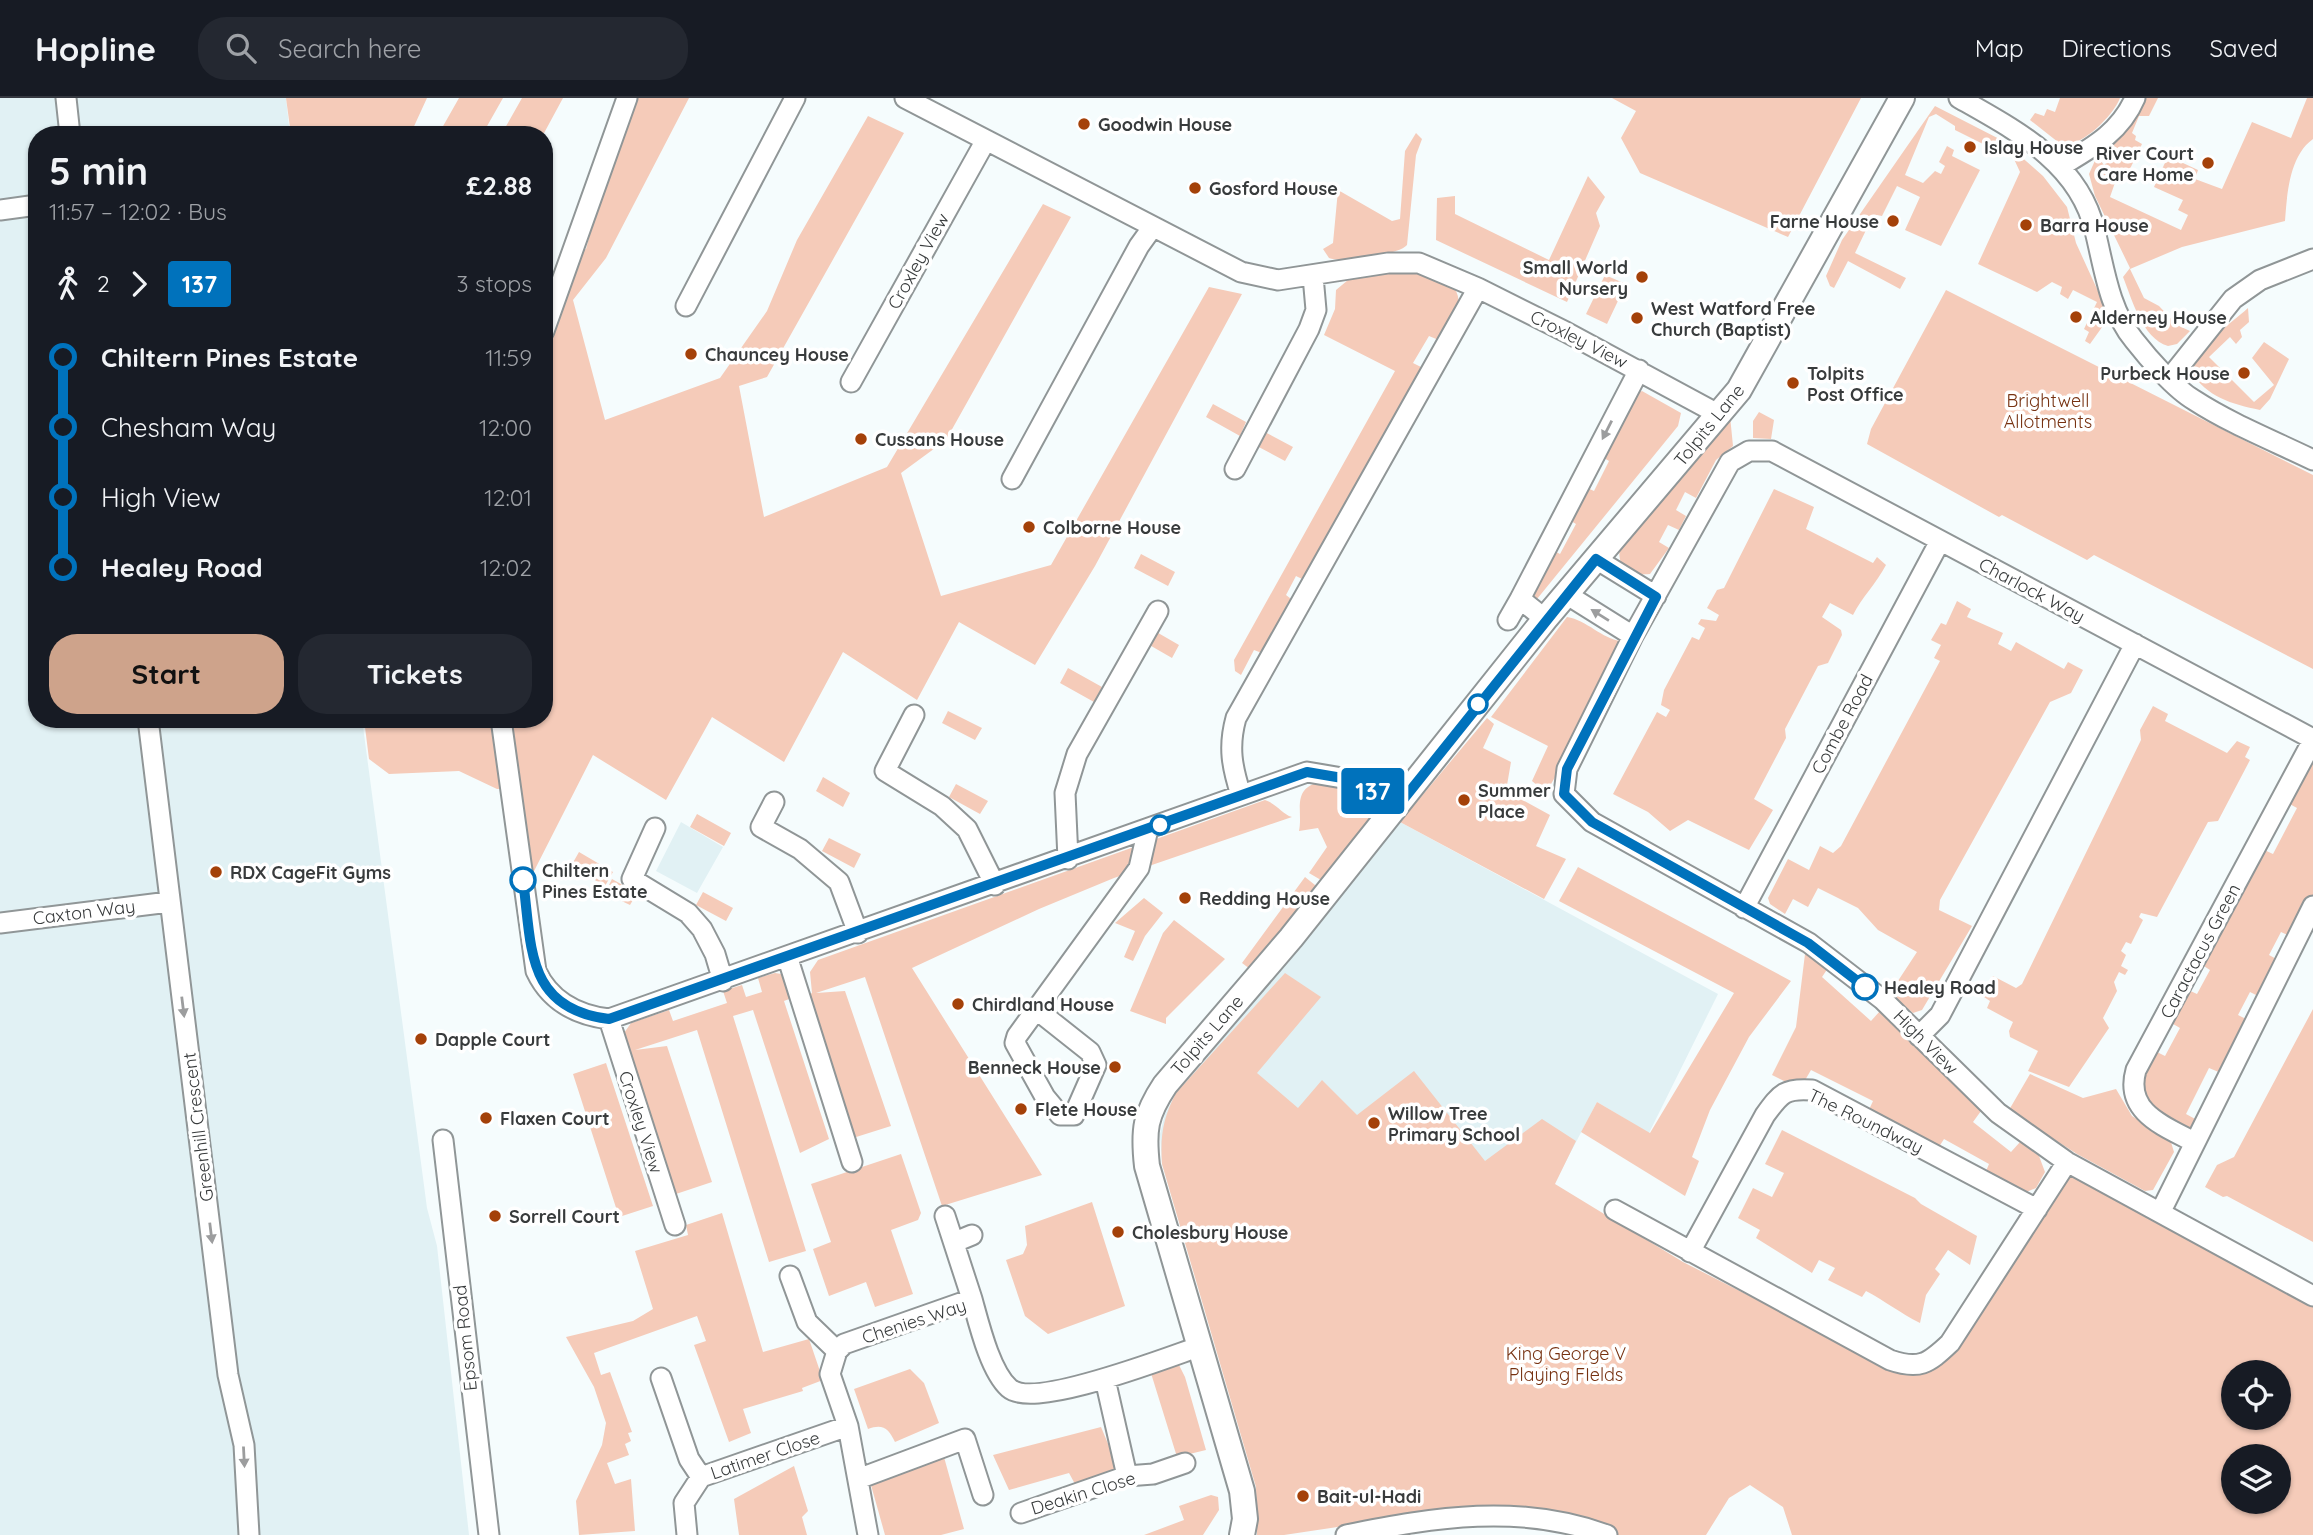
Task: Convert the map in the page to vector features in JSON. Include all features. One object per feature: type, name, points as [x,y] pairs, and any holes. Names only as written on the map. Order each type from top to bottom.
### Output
[{"type":"main road","name":"Tolpits Lane","points":[[1242,1535],[1245,1519],[1242,1491],[1147,1167],[1143,1136],[1149,1108],[1165,1084],[1275,957],[1398,806],[1545,619],[1739,390],[1902,98]]},
{"type":"street","points":[[66,98],[69,126]]},
{"type":"street","points":[[553,306],[627,98]]},
{"type":"street","points":[[685,306],[795,98]]},
{"type":"street","name":"Croxley View","points":[[905,98],[1241,272],[1278,280],[1388,263],[1419,263],[1478,288],[1639,370],[1718,414]]},
{"type":"street","points":[[1959,98],[2019,132],[2061,166],[2085,199],[2108,286],[2132,338],[2170,378],[2192,400],[2313,460]]},
{"type":"street","points":[[2061,166],[2103,141],[2121,123],[2135,98]]},
{"type":"street","name":"Croxley View","points":[[851,382],[986,141]]},
{"type":"street","points":[[0,210],[28,206]]},
{"type":"street","points":[[1012,479],[1139,246],[1152,228]]},
{"type":"street","points":[[2170,378],[2233,299],[2260,280],[2313,259]]},
{"type":"street","points":[[1235,469],[1310,329],[1316,310],[1313,276]]},
{"type":"street","points":[[1241,795],[1231,766],[1229,743],[1236,718],[1478,288]]},
{"type":"street","points":[[1508,620],[1639,370]]},
{"type":"street","name":"Charlock Way","points":[[1656,597],[1730,462],[1749,451],[1772,451],[2313,740]]},
{"type":"street","name":"Combe Road","points":[[1744,908],[1940,541]]},
{"type":"street","points":[[1566,594],[1633,636],[1656,597],[1596,559]]},
{"type":"street","points":[[1520,599],[1545,619]]},
{"type":"street","points":[[1068,859],[1065,793],[1077,754],[1158,611]]},
{"type":"street","name":"High View","points":[[1633,636],[1567,769],[1564,794],[1592,822],[1808,943],[1883,1000],[1998,1113],[2067,1162],[2313,1296]]},
{"type":"street","points":[[1919,1036],[1940,1014],[2135,645]]},
{"type":"street","points":[[914,715],[885,771],[942,806],[967,829],[995,885]]},
{"type":"street","name":"Greenhill Crescent","points":[[149,728],[228,1375],[244,1446],[249,1535]]},
{"type":"street","points":[[502,728],[537,971],[543,987],[558,1001],[576,1012],[609,1019],[788,959],[1307,772],[1354,780],[1398,806]]},
{"type":"street","name":"Caractacus Green","points":[[2194,1142],[2147,1117],[2138,1103],[2133,1080],[2313,740]]},
{"type":"street","points":[[774,802],[761,827],[800,849],[839,882],[858,933]]},
{"type":"street","points":[[655,828],[632,879],[688,914],[702,929],[715,954],[723,981]]},
{"type":"street","points":[[1037,1010],[1090,1052],[1096,1065],[1074,1115],[1060,1115],[1045,1097],[1014,1042],[1139,868],[1148,829]]},
{"type":"street","name":"Caxton Way","points":[[0,923],[169,902]]},
{"type":"street","points":[[2161,1211],[2313,906]]},
{"type":"street","points":[[788,959],[852,1163]]},
{"type":"street","name":"Croxley View","points":[[609,1019],[675,1225]]},
{"type":"street","name":"The Roundway","points":[[1690,1252],[1765,1115],[1777,1098],[1791,1088],[1812,1090],[2037,1209]]},
{"type":"street","name":"Epsom Road","points":[[443,1140],[489,1535]]},
{"type":"street","points":[[1615,1210],[1890,1360],[1910,1367],[1931,1361],[1950,1343],[2067,1162]]},
{"type":"street","points":[[946,1216],[964,1238],[972,1299]]},
{"type":"street","points":[[790,1276],[807,1322],[837,1351],[830,1374],[848,1426],[868,1535]]},
{"type":"street","name":"Chenies Way","points":[[837,1351],[844,1343],[972,1299],[1002,1380],[1012,1391],[1030,1395],[1105,1379],[1201,1346]]},
{"type":"street","points":[[661,1378],[689,1459],[701,1478]]},
{"type":"street","points":[[1105,1379],[1127,1476]]},
{"type":"street","name":"Latimer Close","points":[[687,1535],[684,1503],[701,1478],[848,1426]]},
{"type":"street","points":[[858,1479],[965,1439],[984,1494]]},
{"type":"street","name":"Deakin Close","points":[[1021,1513],[1127,1476],[1153,1474],[1185,1463]]},
{"type":"street","points":[[1346,1535],[1440,1519],[1498,1516],[1534,1516],[1572,1522],[1607,1535]]},
{"type":"shaded area","points":[[0,98],[286,98],[289,126],[28,126],[28,728],[363,728],[427,1208],[437,1246],[469,1535],[0,1535]]},
{"type":"shaded area","points":[[681,822],[723,847],[697,893],[656,871]]},
{"type":"shaded area","name":"Willow Tree Primary School","points":[[1400,822],[1718,994],[1649,1133],[1597,1102],[1554,1184],[1240,1426],[1162,1164],[1160,1134],[1165,1114],[1176,1093]]},
{"type":"green space","points":[[286,98],[427,98],[414,126],[290,126]]},
{"type":"green space","points":[[459,98],[503,98],[487,126],[443,126]]},
{"type":"green space","points":[[522,98],[563,98],[548,126],[506,126]]},
{"type":"green space","points":[[637,98],[689,98],[606,258],[573,300],[605,420],[720,378],[767,311],[797,240],[868,116],[904,133],[767,377],[739,386],[764,517],[887,467],[1043,204],[1071,217],[946,440],[901,473],[941,596],[1051,565],[1209,287],[1242,294],[1095,566],[1035,665],[959,622],[917,700],[843,652],[784,762],[712,717],[666,800],[593,755],[530,879],[518,788],[497,789],[459,771],[389,774],[369,759],[365,728],[553,728],[553,281],[561,257],[586,249],[605,176]]},
{"type":"green space","points":[[1612,98],[1861,98],[1788,237],[1640,173],[1621,138],[1636,111]]},
{"type":"green space","points":[[2060,98],[2120,98],[2111,113],[2088,135],[2063,146],[2030,120],[2035,113],[2044,116],[2047,109],[2055,112]]},
{"type":"green space","points":[[2143,98],[2158,98],[2149,116],[2139,116],[2132,133],[2136,136],[2135,140],[2142,144],[2127,175],[2119,171],[2110,197],[2181,230],[2188,215],[2178,210],[2183,200],[2154,187],[2168,156],[2198,170],[2195,179],[2222,189],[2252,122],[2291,138],[2307,98],[2313,98],[2313,139],[2305,146],[2294,166],[2288,188],[2285,221],[2182,247],[2130,269],[2144,298],[2159,306],[2177,325],[2190,331],[2177,344],[2168,346],[2151,335],[2134,306],[2123,277],[2130,268],[2095,196],[2089,174],[2097,156],[2104,165],[2118,154],[2111,144]]},
{"type":"green space","points":[[1935,106],[2013,146],[2008,157],[1988,140],[1985,145],[1955,130],[1955,126],[1936,114],[1929,117],[1905,175],[1923,183],[1935,171],[1941,174],[1945,166],[1939,162],[1947,146],[1954,150],[1952,156],[1980,170],[1941,246],[1905,230],[1920,197],[1897,186],[1882,216],[1877,215],[1872,227],[1868,226],[1855,253],[1906,278],[1900,289],[1848,261],[1834,288],[1830,286],[1826,276],[1842,240]]},
{"type":"green space","points":[[1416,133],[1422,139],[1416,155],[1407,245],[1393,252],[1370,257],[1329,258],[1323,249],[1333,243],[1338,190],[1392,221],[1400,219],[1405,151]]},
{"type":"green space","points":[[2018,154],[2043,176],[2067,207],[2076,243],[2113,324],[2105,323],[2090,344],[2085,341],[2089,332],[2084,329],[2097,302],[2073,290],[2068,299],[2060,294],[2062,287],[2052,282],[2037,292],[1978,264],[2020,172],[2014,159]]},
{"type":"green space","points":[[1588,176],[1605,197],[1596,213],[1600,226],[1567,302],[1436,240],[1437,198],[1455,196],[1455,214],[1549,260]]},
{"type":"green space","points":[[1396,271],[1426,275],[1446,282],[1458,295],[1457,310],[1441,341],[1429,336],[1413,363],[1425,369],[1306,581],[1296,576],[1286,595],[1295,602],[1267,655],[1254,650],[1241,675],[1235,671],[1234,660],[1395,371],[1324,335],[1335,309],[1336,290],[1348,280]]},
{"type":"green space","points":[[1605,275],[1626,284],[1607,324],[1586,314]]},
{"type":"green space","name":"Brightwell Allotments","points":[[1946,290],[2313,475],[2313,669],[2094,555],[2087,560],[2002,515],[1999,517],[1867,444],[1871,429]]},
{"type":"green space","points":[[2248,308],[2249,322],[2240,330],[2242,337],[2236,344],[2230,337],[2209,357],[2254,402],[2274,385],[2252,358],[2264,342],[2289,359],[2270,399],[2260,410],[2230,402],[2212,393],[2191,371],[2207,344]]},
{"type":"green space","points":[[1642,391],[1681,413],[1678,426],[1537,599],[1531,593],[1549,548],[1560,554],[1576,524],[1566,518],[1583,486],[1594,491],[1609,461],[1599,455],[1629,397]]},
{"type":"green space","points":[[1213,404],[1246,422],[1240,436],[1206,417]]},
{"type":"green space","points":[[1759,412],[1774,420],[1771,439],[1753,438],[1753,421]]},
{"type":"green space","points":[[1730,416],[1733,446],[1716,460],[1696,498],[1685,492],[1676,510],[1686,516],[1679,530],[1668,525],[1659,542],[1669,548],[1650,574],[1637,574],[1627,569],[1620,561],[1620,548]]},
{"type":"green space","points":[[1263,431],[1293,447],[1285,461],[1255,445]]},
{"type":"green space","points":[[1774,489],[1814,507],[1806,529],[1873,563],[1877,557],[1886,565],[1853,615],[1830,603],[1822,617],[1841,630],[1842,635],[1828,663],[1818,666],[1785,729],[1786,738],[1754,799],[1773,810],[1749,850],[1688,820],[1670,831],[1648,812],[1613,794],[1657,712],[1666,717],[1670,710],[1661,705],[1664,690],[1692,637],[1699,640],[1705,628],[1698,624],[1701,619],[1716,621],[1719,615],[1707,608],[1717,590],[1724,588]]},
{"type":"green space","points":[[1141,554],[1175,572],[1168,586],[1134,568]]},
{"type":"green space","points":[[1957,601],[1971,609],[1967,617],[2003,633],[1998,644],[2011,651],[2016,642],[2064,669],[2068,662],[2083,670],[2071,693],[2050,702],[1940,900],[1939,910],[1972,926],[1922,1010],[1913,1013],[1890,993],[1917,952],[1878,930],[1858,908],[1818,888],[1808,907],[1793,899],[1785,914],[1770,904],[1768,898],[1788,859],[1809,870],[1820,846],[1833,853],[1841,846],[1940,661],[1934,658],[1941,645],[1931,640],[1941,623],[1946,625]]},
{"type":"green space","points":[[1567,617],[1621,641],[1561,767],[1551,784],[1538,786],[1532,781],[1548,746],[1491,717]]},
{"type":"green space","points":[[1153,630],[1179,645],[1172,658],[1146,643]]},
{"type":"green space","points":[[1068,668],[1102,687],[1094,702],[1060,683]]},
{"type":"green space","points":[[2153,706],[2168,714],[2165,721],[2227,753],[2237,741],[2250,747],[2245,757],[2250,760],[2218,821],[2208,822],[2157,917],[2141,913],[2139,917],[2143,920],[2131,944],[2126,942],[2121,951],[2126,955],[2121,966],[2128,970],[2125,975],[2119,972],[2114,982],[2117,991],[2103,1018],[2109,1028],[2069,1087],[2028,1071],[2038,1051],[2010,1037],[2009,1031],[2013,1022],[1987,1008],[1990,1001],[1984,997],[1993,976],[2016,988],[2022,984],[2141,740],[2140,730]]},
{"type":"green space","points":[[948,711],[982,728],[975,740],[942,723]]},
{"type":"green space","points":[[1487,718],[1494,724],[1483,748],[1511,762],[1506,791],[1550,815],[1536,846],[1566,859],[1544,899],[1400,822]]},
{"type":"green space","points":[[2313,755],[2313,899],[2292,937],[2281,932],[2269,955],[2280,961],[2260,997],[2250,992],[2238,1015],[2248,1020],[2221,1073],[2209,1068],[2186,1114],[2197,1120],[2194,1128],[2184,1130],[2144,1104],[2140,1075],[2153,1050],[2165,1056],[2180,1028],[2168,1021],[2186,989],[2197,994],[2210,970],[2199,963],[2260,848],[2273,854],[2297,808],[2284,801]]},
{"type":"green space","points":[[823,777],[850,793],[843,807],[816,791]]},
{"type":"green space","points":[[1316,783],[1341,784],[1373,800],[1376,810],[1374,821],[1326,883],[1309,873],[1327,847],[1318,828],[1299,831],[1301,797],[1304,791]]},
{"type":"green space","points":[[956,784],[988,801],[980,814],[949,797]]},
{"type":"green space","points":[[1265,800],[1292,817],[1114,878],[1039,909],[912,968],[1042,1175],[942,1206],[865,977],[816,993],[845,991],[891,1126],[853,1138],[808,995],[812,993],[810,972],[818,960]]},
{"type":"green space","points":[[697,814],[731,833],[724,846],[690,827]]},
{"type":"green space","points":[[829,838],[861,854],[854,868],[822,851]]},
{"type":"green space","points":[[579,852],[613,872],[605,886],[571,866]]},
{"type":"green space","points":[[1578,867],[1791,981],[1749,1037],[1710,1110],[1692,1157],[1699,1161],[1685,1196],[1581,1132],[1597,1102],[1650,1133],[1734,993],[1559,901]]},
{"type":"green space","points":[[1305,877],[1320,889],[1254,972],[1242,963]]},
{"type":"green space","points":[[612,879],[637,893],[630,905],[605,893]]},
{"type":"green space","points":[[703,892],[733,908],[726,921],[696,905]]},
{"type":"green space","points":[[1144,898],[1163,913],[1145,936],[1133,961],[1124,957],[1135,931],[1115,923]]},
{"type":"green space","points":[[1174,920],[1225,959],[1166,1018],[1166,1024],[1130,1011],[1163,933]]},
{"type":"green space","points":[[1805,954],[1828,968],[1822,977],[1871,1021],[1880,1011],[1981,1111],[1973,1122],[2011,1152],[2020,1142],[2039,1156],[2045,1172],[2036,1188],[2024,1193],[1984,1176],[1989,1164],[1944,1139],[1937,1150],[1867,1114],[1873,1101],[1811,1070],[1804,1082],[1784,1081],[1772,1075],[1796,1027]]},
{"type":"green space","points":[[775,973],[788,975],[797,996],[784,1001],[829,1139],[800,1153],[753,1010],[733,1016],[806,1251],[769,1262],[697,1030],[635,1050],[667,1046],[712,1182],[676,1194],[624,1033],[631,1023],[669,1010],[673,1021],[727,1003],[723,991],[742,985],[746,997],[762,992],[758,978]]},
{"type":"green space","name":"King George V Playing FIelds","points":[[1285,973],[1321,997],[1257,1073],[1298,1108],[1322,1080],[1357,1115],[1414,1071],[1485,1161],[1542,1119],[1576,1141],[1555,1184],[1683,1262],[1889,1367],[1921,1370],[2070,1174],[2313,1303],[2313,1535],[1792,1535],[1783,1507],[1750,1485],[1729,1498],[1706,1535],[1614,1535],[1575,1517],[1535,1508],[1431,1513],[1284,1535],[1257,1535],[1256,1487],[1162,1164],[1163,1127],[1176,1093]]},
{"type":"green space","points":[[2313,1009],[2313,1242],[2205,1187],[2217,1165],[2234,1157]]},
{"type":"green space","points":[[606,1063],[653,1206],[619,1217],[573,1074]]},
{"type":"green space","points":[[2030,1074],[2083,1098],[2116,1089],[2132,1116],[2170,1139],[2174,1152],[2153,1190],[2145,1191],[2077,1154],[2009,1110]]},
{"type":"green space","points":[[1782,1130],[1915,1198],[1977,1236],[1970,1265],[1948,1250],[1935,1269],[1940,1274],[1926,1295],[1920,1323],[1866,1291],[1862,1297],[1828,1280],[1835,1268],[1819,1260],[1812,1273],[1756,1238],[1760,1230],[1738,1218],[1753,1188],[1772,1197],[1784,1173],[1765,1164]]},
{"type":"green space","points":[[901,1154],[921,1213],[918,1220],[891,1230],[913,1294],[875,1307],[866,1282],[829,1296],[813,1249],[831,1242],[811,1184]]},
{"type":"green space","points":[[1092,1202],[1125,1306],[1048,1334],[1025,1316],[1006,1260],[1023,1254],[1027,1245],[1025,1226]]},
{"type":"green space","points":[[722,1213],[763,1352],[809,1339],[823,1380],[802,1388],[803,1391],[743,1409],[751,1433],[729,1442],[694,1345],[706,1341],[697,1316],[594,1353],[601,1375],[610,1372],[632,1432],[628,1433],[631,1441],[625,1444],[629,1455],[607,1463],[615,1484],[631,1479],[635,1531],[579,1535],[576,1501],[602,1445],[606,1423],[594,1387],[566,1337],[633,1321],[653,1309],[635,1251],[688,1235],[686,1225]]},
{"type":"green space","points":[[1179,1365],[1185,1377],[1206,1450],[1177,1457],[1150,1370]]},
{"type":"green space","points":[[910,1369],[924,1383],[939,1423],[895,1442],[885,1428],[868,1429],[854,1389]]},
{"type":"green space","points":[[1101,1427],[1119,1470],[1075,1484],[1069,1473],[1009,1490],[993,1455]]},
{"type":"green space","points":[[944,1457],[964,1529],[941,1535],[885,1535],[869,1478]]},
{"type":"green space","points":[[794,1466],[808,1511],[802,1517],[807,1535],[739,1535],[734,1499]]},
{"type":"green space","points":[[1211,1495],[1218,1497],[1219,1510],[1203,1535],[1144,1535],[1184,1520],[1179,1506]]},
{"type":"bus line","name":"137","points":[[523,880],[532,950],[543,987],[558,1001],[576,1012],[609,1019],[788,959],[1307,772],[1354,780],[1398,806],[1545,619],[1596,559],[1656,597],[1633,636],[1567,769],[1564,794],[1592,822],[1808,943],[1865,987]]},
{"type":"place","name":"Goodwin House","points":[[1084,124]]},
{"type":"place","name":"Islay House","points":[[1970,147]]},
{"type":"place","name":"River Court Care Home","points":[[2208,163]]},
{"type":"place","name":"Gosford House","points":[[1195,188]]},
{"type":"place","name":"Farne House","points":[[1893,221]]},
{"type":"place","name":"Barra House","points":[[2026,225]]},
{"type":"place","name":"Small World Nursery","points":[[1642,277]]},
{"type":"place","name":"Alderney House","points":[[2076,317]]},
{"type":"place","name":"West Watford Free Church (Baptist)","points":[[1637,318]]},
{"type":"place","name":"Chauncey House","points":[[691,354]]},
{"type":"place","name":"Purbeck House","points":[[2244,373]]},
{"type":"place","name":"Tolpits Post Office","points":[[1793,383]]},
{"type":"place","name":"Cussans House","points":[[861,439]]},
{"type":"place","name":"Colborne House","points":[[1029,527]]},
{"type":"place","name":"Summer Place","points":[[1464,800]]},
{"type":"place","name":"RDX CageFit Gyms","points":[[216,872]]},
{"type":"place","name":"Chiltern Pines Estate","points":[[523,880]]},
{"type":"place","name":"Redding House","points":[[1185,898]]},
{"type":"place","name":"Healey Road","points":[[1865,987]]},
{"type":"place","name":"Chirdland House","points":[[958,1004]]},
{"type":"place","name":"Dapple Court","points":[[421,1039]]},
{"type":"place","name":"Benneck House","points":[[1115,1067]]},
{"type":"place","name":"Flete House","points":[[1021,1109]]},
{"type":"place","name":"Flaxen Court","points":[[486,1118]]},
{"type":"place","name":"Willow Tree Primary School","points":[[1374,1123]]},
{"type":"place","name":"Sorrell Court","points":[[495,1216]]},
{"type":"place","name":"Cholesbury House","points":[[1118,1232]]},
{"type":"place","name":"Bait-ul-Hadi","points":[[1303,1496]]}]
